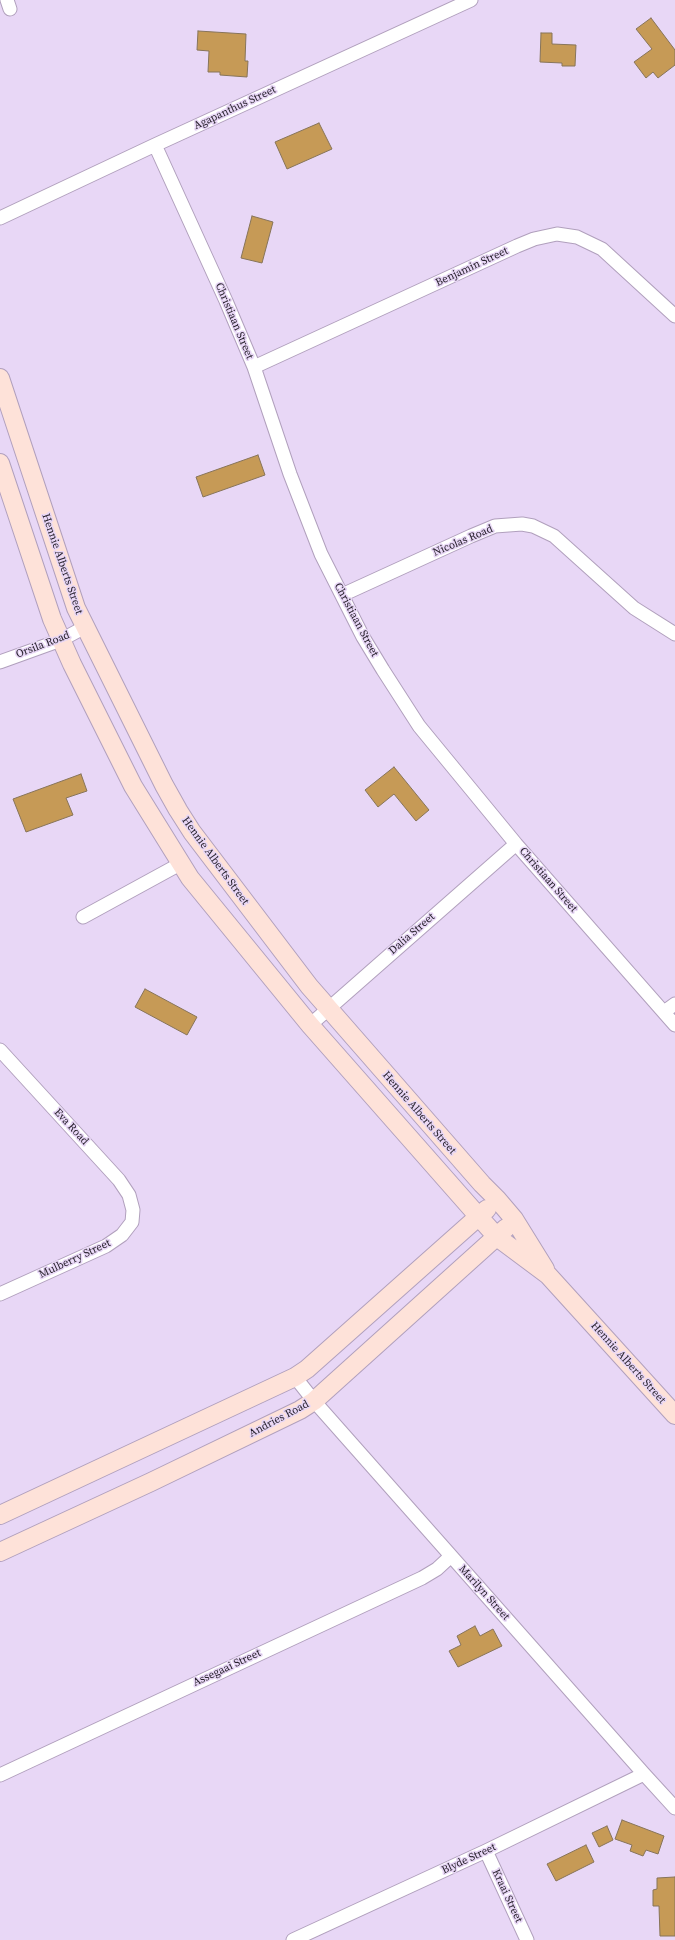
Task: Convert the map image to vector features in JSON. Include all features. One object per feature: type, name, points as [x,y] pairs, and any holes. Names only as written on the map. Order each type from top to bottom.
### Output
[{"type":"street","name":"Agapanthus Street","points":[[0,218],[154,145],[471,0]]},
{"type":"street","name":"Christiaan Street","points":[[154,145],[226,301],[254,367],[321,554],[383,670],[419,726],[516,844],[675,1025]]},
{"type":"street","name":"Benjamin Street","points":[[254,367],[517,246],[534,239],[557,234],[577,237],[602,249],[675,316]]},
{"type":"street","name":"Hennie Alberts Street","points":[[0,378],[76,608],[164,785],[192,832],[328,1009],[482,1184],[498,1199],[514,1219],[539,1256],[548,1275]]},
{"type":"street","name":"Hennie Alberts Street","points":[[0,464],[47,605],[61,640],[118,758],[180,864],[310,1026],[479,1217],[497,1237],[548,1275],[675,1415]]},
{"type":"street","name":"Nicolas Road","points":[[342,595],[495,526],[522,524],[534,526],[554,536],[634,608],[675,634]]},
{"type":"street","name":"Orsila Road","points":[[0,662],[61,640],[86,628]]},
{"type":"street","name":"Dalia Street","points":[[310,1026],[516,844]]},
{"type":"street","points":[[83,917],[180,864]]},
{"type":"street","points":[[664,1012],[675,1004]]},
{"type":"street","name":"Eva Road","points":[[0,1050],[119,1180],[129,1195],[133,1210]]},
{"type":"street","points":[[0,1515],[295,1377],[307,1369],[498,1199]]},
{"type":"street","name":"Mulberry Street","points":[[0,1294],[106,1246],[122,1235],[132,1222],[133,1210]]},
{"type":"street","name":"Andries Road","points":[[0,1552],[158,1479],[300,1410],[314,1400],[497,1237],[514,1219]]},
{"type":"street","name":"Marilyn Street","points":[[295,1377],[451,1556],[675,1808]]},
{"type":"street","name":"Assegaai Street","points":[[0,1775],[422,1578],[437,1569],[451,1556]]},
{"type":"street","name":"Blyde Street","points":[[293,1940],[307,1937],[486,1852],[644,1774]]},
{"type":"street","name":"Kraai Street","points":[[486,1852],[527,1940]]},
{"type":"building","points":[[651,18],[675,50],[675,65],[658,78],[653,72],[646,78],[634,62],[652,49],[636,29]]},
{"type":"building","points":[[198,31],[246,34],[245,61],[248,61],[247,77],[220,75],[220,72],[208,72],[209,51],[197,50]]},
{"type":"building","points":[[541,33],[552,33],[552,44],[576,45],[575,66],[562,66],[562,63],[540,62]]},
{"type":"building","points":[[319,123],[332,149],[287,169],[275,142]]},
{"type":"building","points":[[252,216],[273,222],[262,263],[241,258]]},
{"type":"building","points":[[258,455],[265,475],[203,497],[196,477]]},
{"type":"building","points":[[394,767],[429,810],[416,821],[394,794],[378,807],[365,790]]},
{"type":"building","points":[[81,774],[87,791],[66,798],[73,815],[26,832],[13,799]]},
{"type":"building","points":[[145,989],[197,1017],[187,1035],[135,1007]]},
{"type":"building","points":[[475,1626],[480,1636],[493,1629],[502,1646],[458,1667],[449,1651],[461,1645],[457,1636]]},
{"type":"building","points":[[622,1820],[664,1836],[658,1854],[646,1850],[643,1856],[630,1851],[632,1845],[615,1839]]},
{"type":"building","points":[[607,1826],[613,1840],[599,1847],[592,1833]]},
{"type":"building","points":[[586,1845],[594,1862],[556,1881],[547,1864]]},
{"type":"building","points":[[675,1877],[675,1936],[660,1936],[659,1906],[653,1906],[653,1890],[657,1889],[657,1878]]}]
